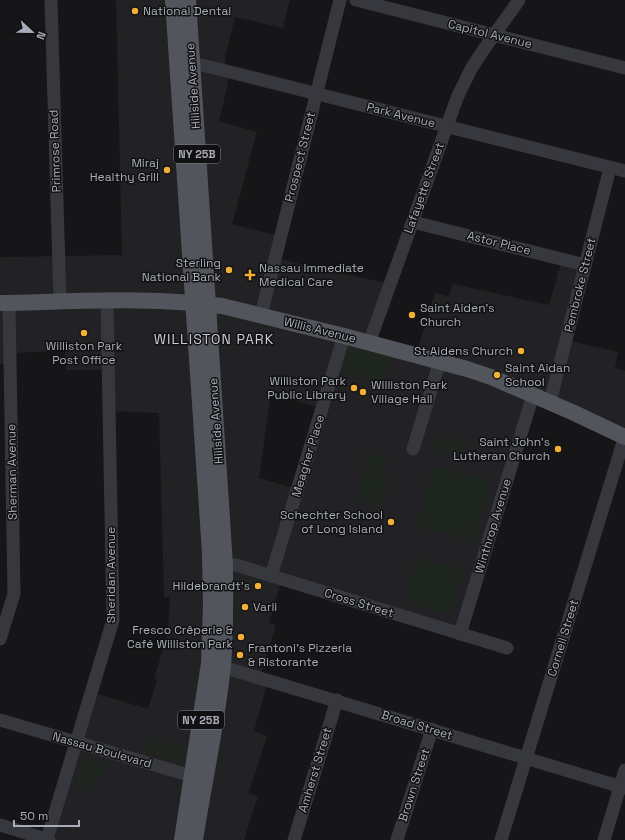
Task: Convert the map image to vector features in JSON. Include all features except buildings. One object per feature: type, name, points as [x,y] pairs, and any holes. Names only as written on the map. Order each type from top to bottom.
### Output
[{"type":"main road","name":"Hillside Avenue","points":[[173,0],[184,63],[218,565],[225,605],[216,664],[215,721],[182,840]]},
{"type":"main road","name":"Hillside Avenue","points":[[184,63],[188,0]]},
{"type":"main road","name":"Willis Avenue","points":[[4,303],[107,301],[200,304],[260,315],[440,361],[479,373],[550,402],[625,437]]},
{"type":"main road","name":"Hillside Avenue","points":[[195,840],[199,777]]},
{"type":"street","name":"Primrose Road","points":[[51,0],[60,302]]},
{"type":"street","name":"Prospect Street","points":[[260,315],[340,0]]},
{"type":"street","name":"Capitol Avenue","points":[[356,0],[625,68]]},
{"type":"street","name":"Lafayette Street","points":[[369,343],[446,126],[464,82],[494,34],[503,24],[519,0]]},
{"type":"street","name":"Park Avenue","points":[[184,63],[316,94],[625,171]]},
{"type":"street","name":"Pembroke Street","points":[[550,402],[610,168]]},
{"type":"street","name":"Astor Place","points":[[413,222],[585,265]]},
{"type":"street","name":"Sheridan Avenue","points":[[48,840],[113,620],[107,301]]},
{"type":"street","name":"Sherman Avenue","points":[[0,639],[14,594],[4,303]]},
{"type":"street","name":"Meagher Place","points":[[271,576],[344,336]]},
{"type":"street","points":[[413,449],[440,361]]},
{"type":"street","name":"Winthrop Avenue","points":[[460,634],[533,395]]},
{"type":"street","name":"Cornell Street","points":[[501,840],[625,437]]},
{"type":"street","name":"Cross Street","points":[[218,565],[236,565],[507,648]]},
{"type":"street","name":"Broad Street","points":[[216,664],[622,787]]},
{"type":"street","name":"Amherst Street","points":[[294,840],[336,700]]},
{"type":"street","name":"Nassau Boulevard","points":[[0,720],[199,777]]},
{"type":"street","name":"Brown Street","points":[[397,840],[432,729]]},
{"type":"street","points":[[604,840],[622,787],[625,770]]},
{"type":"street","points":[[0,825],[48,840]]},
{"type":"shaded area","points":[[116,0],[290,0],[283,28],[235,17],[225,58],[228,84],[219,121],[257,132],[232,224],[280,236],[275,258],[390,284],[369,343],[416,354],[435,293],[448,296],[453,284],[549,305],[562,259],[585,265],[566,340],[618,352],[615,368],[625,371],[625,437],[537,397],[460,634],[282,579],[269,623],[276,625],[260,678],[268,681],[254,731],[267,736],[249,793],[258,796],[244,840],[47,840],[91,692],[148,709],[157,680],[154,679],[168,632],[170,597],[164,597],[159,413],[109,411],[108,370],[66,370],[65,351],[10,353],[10,364],[0,364],[0,257],[122,255]],"holes":[[[271,393],[321,408],[297,489],[259,478]]]},
{"type":"shaded area","points":[[344,336],[393,349],[383,384],[335,369]]},
{"type":"shaded area","points":[[439,435],[466,443],[461,457],[434,449]]},
{"type":"shaded area","points":[[368,452],[386,457],[382,472],[364,467]]},
{"type":"shaded area","points":[[433,467],[490,482],[474,542],[417,527]]},
{"type":"shaded area","points":[[365,469],[381,474],[387,484],[382,500],[371,505],[356,501]]},
{"type":"shaded area","points":[[417,557],[463,571],[450,615],[404,601]]},
{"type":"shaded area","points":[[147,737],[184,748],[187,752],[186,759],[180,762],[143,751]]},
{"type":"shaded area","points":[[84,757],[106,764],[102,776],[95,774],[90,792],[75,787]]},
{"type":"place","name":"National Dental","points":[[135,11]]},
{"type":"place","name":"Miraj Healthy Grill","points":[[167,170]]},
{"type":"place","name":"Sterling National Bank","points":[[229,270]]},
{"type":"place","name":"Nassau Immediate Medical Care","points":[[250,275]]},
{"type":"place","name":"Saint Aiden's Church","points":[[412,315]]},
{"type":"place","name":"Williston Park Post Office","points":[[84,333]]},
{"type":"place","name":"St Aidens Church","points":[[521,351]]},
{"type":"place","name":"Saint Aidan School","points":[[497,375]]},
{"type":"place","name":"Williston Park Public Library","points":[[354,388]]},
{"type":"place","name":"Williston Park Village Hall","points":[[363,392]]},
{"type":"place","name":"Saint John's Lutheran Church","points":[[558,449]]},
{"type":"place","name":"Schechter School of Long Island","points":[[391,522]]},
{"type":"place","name":"Hildebrandt's","points":[[258,586]]},
{"type":"place","name":"Varli","points":[[245,607]]},
{"type":"place","name":"Fresco Crêperie & Café Williston Park","points":[[241,637]]},
{"type":"place","name":"Frantoni’s Pizzeria & Ristorante","points":[[240,655]]},
{"type":"district","name":"WILLISTON PARK","points":[[214,339]]}]
